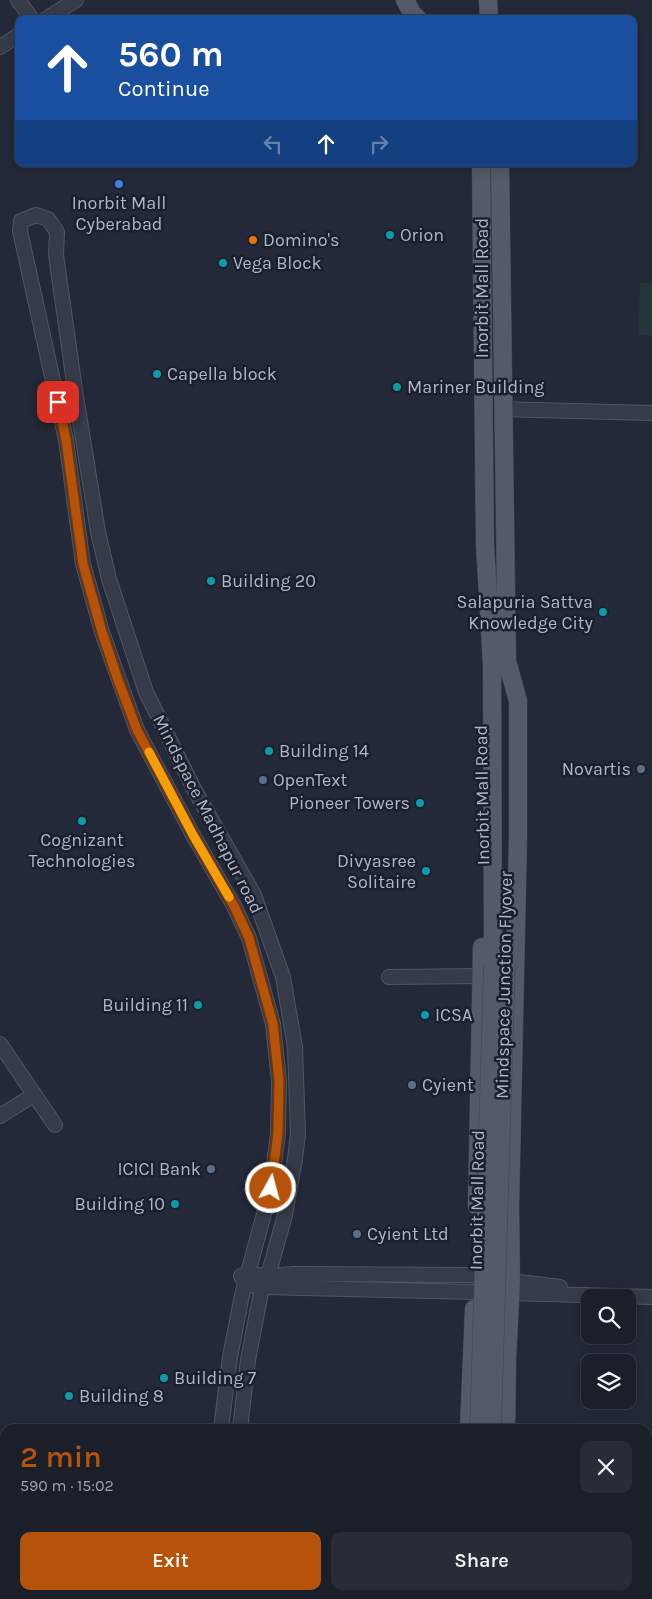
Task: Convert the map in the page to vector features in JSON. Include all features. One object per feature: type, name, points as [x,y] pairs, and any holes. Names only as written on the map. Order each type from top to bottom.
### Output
[{"type":"main road","points":[[405,0],[414,15]]},
{"type":"main road","name":"Inorbit Mall Road","points":[[481,167],[485,544],[499,663],[518,701],[518,837],[510,1254],[511,1287],[506,1424]]},
{"type":"main road","name":"Inorbit Mall Road","points":[[499,663],[503,409],[500,167]]},
{"type":"main road","name":"Mindspace Junction Flyover","points":[[492,1424],[494,968],[499,663]]},
{"type":"main road","name":"Inorbit Mall Road","points":[[470,1424],[480,1060],[494,968]]},
{"type":"main road","name":"Mindspace Junction Flyover","points":[[479,1424],[494,968]]},
{"type":"main road","points":[[480,1060],[513,1062]]},
{"type":"street","points":[[18,0],[29,15]]},
{"type":"street","points":[[52,15],[76,0]]},
{"type":"street","points":[[0,46],[15,37]]},
{"type":"street","name":"Mindspace Madhapur road","points":[[222,1424],[230,1357],[246,1279],[271,1188],[278,1133],[279,1081],[273,1024],[249,938],[234,906],[193,835],[137,730],[102,632],[83,564],[66,440],[20,231],[21,221],[36,215],[48,219],[57,232],[56,255],[83,439],[98,532],[109,579],[146,692],[194,789],[254,895],[283,977],[295,1057],[297,1143],[284,1215],[265,1282],[248,1360],[241,1424]]},
{"type":"street","points":[[503,409],[652,413]]},
{"type":"street","points":[[66,440],[83,439]]},
{"type":"street","name":"Mindspace Madhapur road","points":[[234,906],[254,895]]},
{"type":"street","points":[[389,977],[494,968]]},
{"type":"street","points":[[0,1044],[55,1125]]},
{"type":"street","points":[[0,1116],[34,1095]]},
{"type":"street","points":[[246,1279],[265,1282],[475,1284]]},
{"type":"street","points":[[511,1287],[560,1287],[581,1290]]},
{"type":"street","points":[[636,1290],[652,1289]]},
{"type":"street","points":[[636,1296],[652,1297]]},
{"type":"shaded area","points":[[640,283],[652,283],[652,335],[638,335]]},
{"type":"slow traffic","points":[[149,752],[193,835],[229,897]]},
{"type":"place","name":"Inorbit Mall Cyberabad","points":[[119,184]]},
{"type":"place","name":"Orion","points":[[390,235]]},
{"type":"place","name":"Domino's","points":[[253,240]]},
{"type":"place","name":"Vega Block","points":[[223,263]]},
{"type":"place","name":"Capella block","points":[[157,374]]},
{"type":"place","name":"Mariner Building","points":[[397,387]]},
{"type":"place","name":"Building 20","points":[[211,581]]},
{"type":"place","name":"Salapuria Sattva Knowledge City","points":[[603,612]]},
{"type":"place","name":"Building 14","points":[[269,751]]},
{"type":"place","name":"Novartis","points":[[641,769]]},
{"type":"place","name":"OpenText","points":[[263,780]]},
{"type":"place","name":"Pioneer Towers","points":[[420,803]]},
{"type":"place","name":"Cognizant Technologies","points":[[82,821]]},
{"type":"place","name":"Divyasree Solitaire","points":[[426,871]]},
{"type":"place","name":"Building 11","points":[[198,1005]]},
{"type":"place","name":"ICSA","points":[[425,1015]]},
{"type":"place","name":"Cyient","points":[[412,1085]]},
{"type":"place","name":"ICICI Bank","points":[[211,1169]]},
{"type":"place","name":"Building 10","points":[[175,1204]]},
{"type":"place","name":"Cyient Ltd","points":[[357,1234]]},
{"type":"place","name":"Building 7","points":[[164,1378]]},
{"type":"place","name":"Building 8","points":[[69,1396]]},
{"type":"route","points":[[58,402],[66,440],[83,564],[118,680],[137,730],[193,835],[234,906],[249,938],[273,1024],[279,1081],[278,1133],[271,1188]]}]
